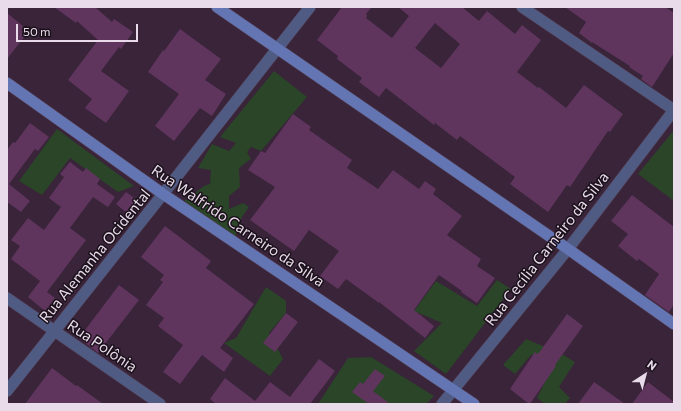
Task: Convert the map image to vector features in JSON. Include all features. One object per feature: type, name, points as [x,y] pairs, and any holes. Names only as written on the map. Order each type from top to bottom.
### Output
[{"type":"main road","points":[[217,7],[568,249],[674,324]]},
{"type":"main road","name":"Rua Walfrido Carneiro da Silva","points":[[7,84],[163,194],[474,404]]},
{"type":"street","name":"Rua Alemanha Ocidental","points":[[7,391],[310,7]]},
{"type":"street","points":[[522,7],[674,110]]},
{"type":"street","name":"Rua Cecília Carneiro da Silva","points":[[442,404],[568,249],[674,110]]},
{"type":"street","name":"Rua Polônia","points":[[7,298],[160,404]]},
{"type":"green space","points":[[274,71],[307,97],[261,151],[251,147],[247,152],[251,159],[239,168],[240,187],[229,196],[229,209],[243,203],[249,207],[242,217],[235,237],[184,201],[204,186],[210,184],[211,170],[198,168],[212,144],[229,151],[236,143],[220,137]]},
{"type":"green space","points":[[57,129],[134,186],[118,192],[70,158],[42,195],[19,181]]},
{"type":"green space","points":[[674,130],[674,201],[638,174]]},
{"type":"green space","points":[[497,280],[511,289],[446,374],[414,351],[442,323],[414,311],[436,281],[477,306]]},
{"type":"green space","points":[[266,287],[286,301],[286,313],[269,333],[283,359],[270,376],[224,343],[236,338]]},
{"type":"green space","points":[[526,339],[560,353],[575,362],[559,387],[570,398],[565,404],[545,404],[537,398],[550,372],[547,360],[531,355],[515,374],[503,365]]},
{"type":"green space","points":[[371,357],[434,396],[426,404],[318,404],[348,358]]},
{"type":"building","points":[[54,7],[95,7],[112,22],[114,19],[133,32],[121,49],[119,47],[101,71],[129,91],[106,123],[85,108],[92,99],[68,80],[98,40],[77,21],[76,23]]},
{"type":"building","points":[[342,7],[372,7],[366,14],[366,18],[392,38],[409,16],[398,7],[462,7],[479,21],[487,11],[515,34],[522,25],[541,40],[517,72],[538,88],[539,87],[566,108],[584,85],[623,114],[610,132],[608,131],[570,187],[567,185],[548,212],[510,184],[515,177],[460,136],[457,140],[435,123],[434,125],[386,88],[379,97],[359,82],[362,78],[337,59],[338,56],[317,40]],"holes":[[[435,23],[460,44],[441,68],[415,48]]]},
{"type":"building","points":[[565,7],[665,7],[674,13],[674,53],[652,87],[641,79],[643,76],[629,67],[630,66],[592,43],[579,33],[586,22]]},
{"type":"building","points":[[7,13],[29,31],[7,59]]},
{"type":"building","points":[[180,29],[221,59],[205,80],[226,94],[212,116],[200,108],[174,141],[155,126],[179,94],[148,72]]},
{"type":"building","points":[[293,114],[311,127],[309,130],[352,160],[347,168],[378,189],[393,170],[419,189],[425,181],[436,189],[433,194],[462,216],[447,235],[481,259],[477,266],[495,278],[477,303],[439,275],[414,310],[434,326],[425,338],[379,302],[346,279],[338,289],[320,276],[339,251],[309,230],[294,251],[250,220],[275,187],[248,170],[261,151],[265,153]]},
{"type":"building","points":[[30,123],[49,137],[38,151],[35,149],[9,184],[30,201],[21,212],[7,202],[7,150],[13,142],[15,143]]},
{"type":"building","points":[[70,162],[83,172],[86,168],[100,179],[97,184],[115,197],[108,207],[93,197],[70,228],[86,240],[47,292],[55,298],[45,311],[28,297],[40,281],[11,259],[20,246],[11,240],[28,218],[44,230],[61,207],[49,198],[64,177],[60,174]]},
{"type":"building","points":[[126,192],[137,200],[127,213],[116,204]]},
{"type":"building","points":[[632,195],[674,227],[674,304],[669,312],[645,295],[659,274],[639,259],[637,261],[618,246],[628,234],[611,221]]},
{"type":"building","points":[[165,226],[211,261],[206,268],[254,304],[220,348],[233,358],[224,372],[202,355],[180,384],[163,372],[183,345],[158,326],[164,318],[146,305],[163,282],[160,280],[164,275],[141,257]]},
{"type":"building","points":[[119,285],[139,300],[98,353],[79,338]]},
{"type":"building","points":[[286,313],[298,322],[275,352],[263,343]]},
{"type":"building","points":[[567,314],[583,326],[529,404],[510,389],[535,352],[538,354]]},
{"type":"building","points":[[319,359],[335,371],[310,404],[216,404],[210,399],[225,378],[255,401],[270,382],[290,397]]},
{"type":"building","points":[[52,368],[76,386],[77,385],[103,404],[25,404]]},
{"type":"building","points":[[375,369],[385,376],[373,391],[390,404],[369,404],[352,392],[360,382],[363,384]]},
{"type":"building","points":[[594,382],[625,404],[578,404]]},
{"type":"building","points":[[648,382],[674,402],[674,404],[632,404]]}]
